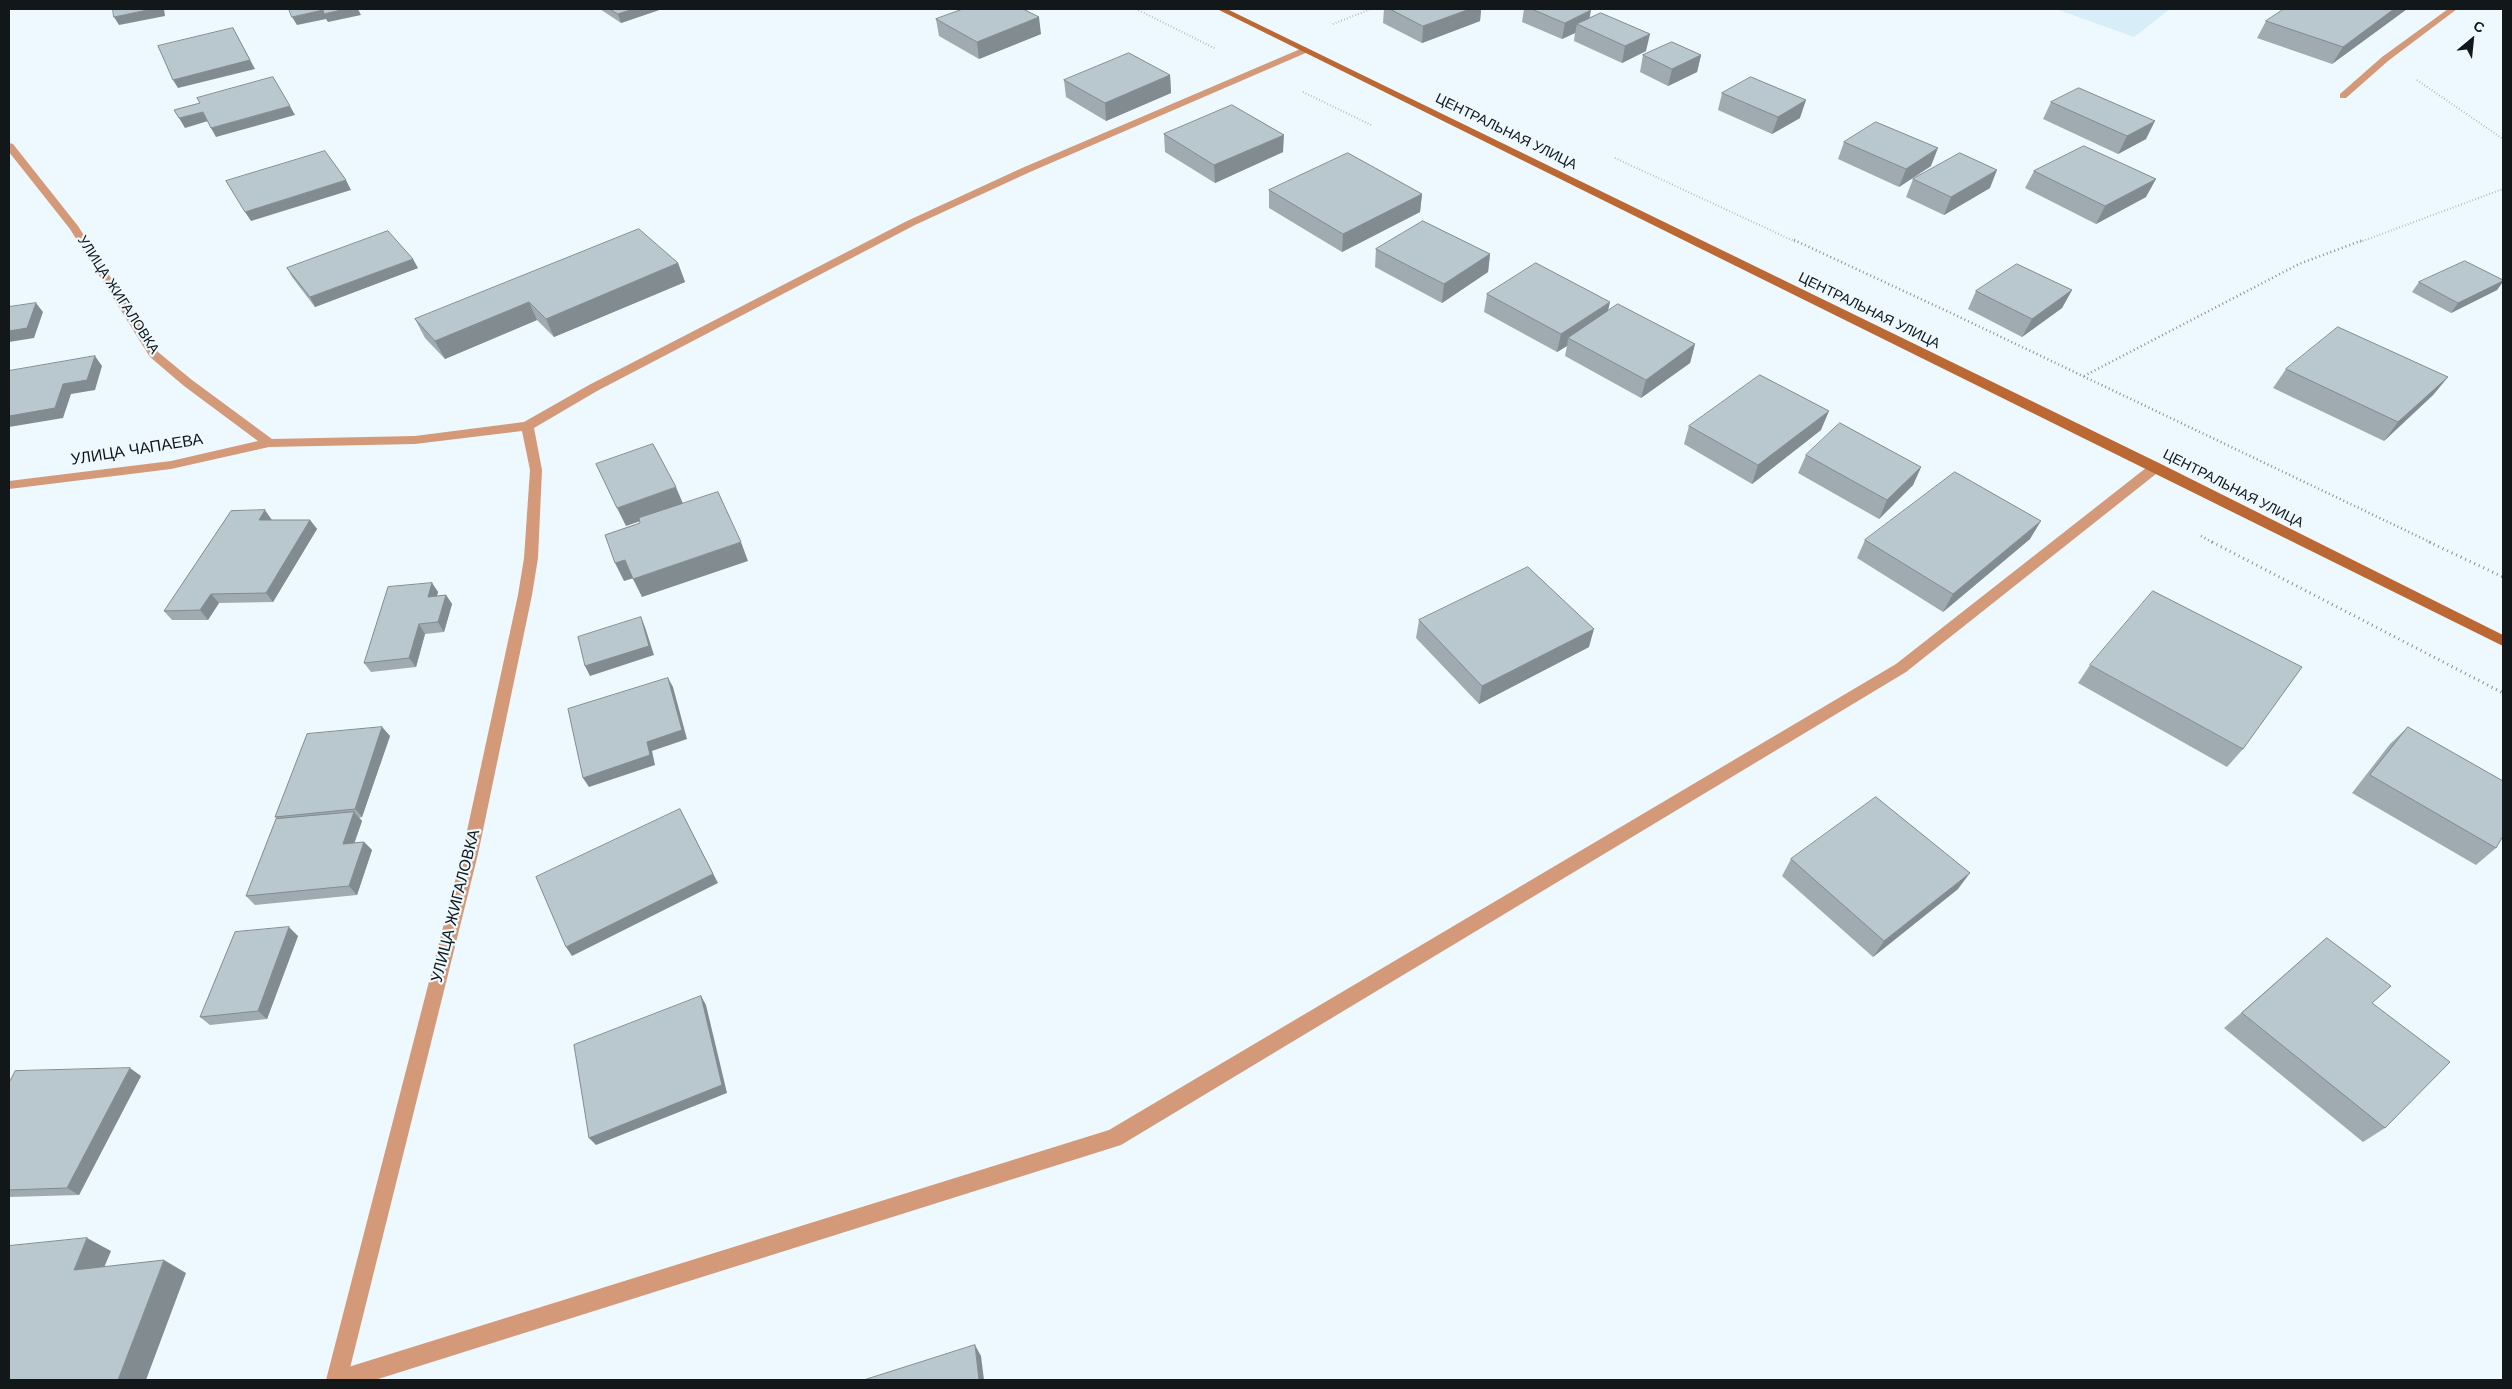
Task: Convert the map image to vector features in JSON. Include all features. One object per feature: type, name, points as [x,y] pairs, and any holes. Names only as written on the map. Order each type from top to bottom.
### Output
[{"type":"main road","name":"ЦЕНТРАЛЬНАЯ УЛИЦА","points":[[1221,9],[2156,467],[2503,642]]},
{"type":"street","points":[[2343,96],[2385,59],[2453,9]]},
{"type":"street","points":[[527,426],[610,379],[911,223],[1257,69],[1305,50]]},
{"type":"street","name":"УЛИЦА ЖИГАЛОВКА","points":[[9,146],[74,228],[154,354],[188,383],[269,443]]},
{"type":"street","name":"УЛИЦА ЧАПАЕВА","points":[[9,485],[171,465],[269,443],[415,440],[527,426]]},
{"type":"street","name":"УЛИЦА ЖИГАЛОВКА","points":[[336,1380],[470,854],[525,595],[531,558],[536,470],[527,426]]},
{"type":"street","points":[[342,1380],[1114,1138],[1901,668],[2156,467]]},
{"type":"path","points":[[1136,9],[1373,126]]},
{"type":"path","points":[[1329,26],[1338,30]]},
{"type":"path","points":[[2385,59],[2503,139]]},
{"type":"path","points":[[1608,155],[2083,376],[2503,576]]},
{"type":"path","points":[[2083,376],[2298,264],[2503,190]]},
{"type":"path","points":[[2199,535],[2503,693]]},
{"type":"shaded area","points":[[2056,9],[2170,9],[2134,37]]},
{"type":"building","points":[[113,9],[152,9],[114,17]]},
{"type":"building","points":[[289,9],[346,9],[324,14],[323,10],[292,17]]},
{"type":"building","points":[[610,9],[633,9],[618,14]]},
{"type":"building","points":[[963,9],[1023,9],[1039,17],[977,42],[936,19]]},
{"type":"building","points":[[1390,9],[1470,9],[1423,26]]},
{"type":"building","points":[[1532,9],[1587,9],[1591,10],[1565,23]]},
{"type":"building","points":[[2284,9],[2394,9],[2343,47],[2266,21]]},
{"type":"building","points":[[1601,13],[1650,34],[1625,46],[1577,24]]},
{"type":"building","points":[[233,28],[250,60],[173,80],[158,46]]},
{"type":"building","points":[[1672,42],[1701,55],[1672,69],[1643,55]]},
{"type":"building","points":[[1129,53],[1170,75],[1105,103],[1064,80]]},
{"type":"building","points":[[273,77],[290,106],[211,128],[203,112],[179,118],[174,110],[200,103],[197,98]]},
{"type":"building","points":[[1751,77],[1806,100],[1778,117],[1722,93]]},
{"type":"building","points":[[2079,88],[2155,121],[2127,136],[2051,102]]},
{"type":"building","points":[[1232,105],[1284,135],[1214,165],[1164,134]]},
{"type":"building","points":[[1876,122],[1938,148],[1906,169],[1844,142]]},
{"type":"building","points":[[2084,146],[2156,179],[2105,206],[2034,171]]},
{"type":"building","points":[[325,151],[346,180],[245,212],[226,181]]},
{"type":"building","points":[[1348,153],[1422,194],[1343,234],[1269,190]]},
{"type":"building","points":[[1960,153],[1997,170],[1951,197],[1913,179]]},
{"type":"building","points":[[1423,221],[1490,254],[1444,284],[1376,249]]},
{"type":"building","points":[[639,229],[678,263],[546,319],[529,302],[435,341],[415,319]]},
{"type":"building","points":[[388,231],[413,259],[310,297],[287,268]]},
{"type":"building","points":[[2465,261],[2503,281],[2458,303],[2419,282]]},
{"type":"building","points":[[1536,263],[1610,302],[1561,334],[1487,294]]},
{"type":"building","points":[[2017,264],[2072,290],[2032,319],[1976,291]]},
{"type":"building","points":[[36,303],[27,328],[9,331],[9,307]]},
{"type":"building","points":[[1618,304],[1695,344],[1646,380],[1568,338]]},
{"type":"building","points":[[2338,327],[2448,377],[2398,422],[2286,369]]},
{"type":"building","points":[[95,356],[87,380],[63,384],[55,408],[9,416],[9,371]]},
{"type":"building","points":[[1760,375],[1829,411],[1758,465],[1689,426]]},
{"type":"building","points":[[1840,423],[1921,467],[1887,500],[1806,455]]},
{"type":"building","points":[[653,444],[676,487],[617,508],[596,464]]},
{"type":"building","points":[[1955,472],[2041,521],[1953,594],[1865,540]]},
{"type":"building","points":[[718,492],[741,542],[633,579],[625,560],[615,563],[605,535],[640,523],[639,518]]},
{"type":"building","points":[[265,510],[259,520],[310,520],[266,593],[211,594],[200,610],[164,611],[231,511]]},
{"type":"building","points":[[1528,567],[1594,629],[1482,686],[1419,620]]},
{"type":"building","points":[[432,583],[428,597],[446,595],[438,622],[419,624],[409,658],[364,663],[388,587]]},
{"type":"building","points":[[2153,591],[2302,667],[2243,749],[2090,665]]},
{"type":"building","points":[[641,617],[649,646],[585,666],[578,637]]},
{"type":"building","points":[[668,678],[682,730],[647,742],[650,755],[583,778],[568,709]]},
{"type":"building","points":[[382,727],[355,809],[275,817],[307,734]]},
{"type":"building","points":[[2408,727],[2503,781],[2503,836],[2496,848],[2370,775]]},
{"type":"building","points":[[1876,797],[1970,873],[1884,941],[1791,859]]},
{"type":"building","points":[[680,809],[713,874],[566,947],[536,877]]},
{"type":"building","points":[[354,812],[343,844],[364,842],[349,886],[246,896],[276,819]]},
{"type":"building","points":[[289,927],[258,1011],[200,1017],[235,932]]},
{"type":"building","points":[[2327,938],[2391,986],[2372,1003],[2450,1062],[2385,1128],[2242,1013]]},
{"type":"building","points":[[701,996],[722,1085],[589,1138],[574,1045]]},
{"type":"building","points":[[130,1068],[67,1188],[9,1190],[9,1083],[15,1071]]},
{"type":"building","points":[[87,1238],[74,1270],[164,1260],[118,1380],[9,1380],[9,1246]]},
{"type":"building","points":[[975,1345],[979,1380],[864,1380]]}]
